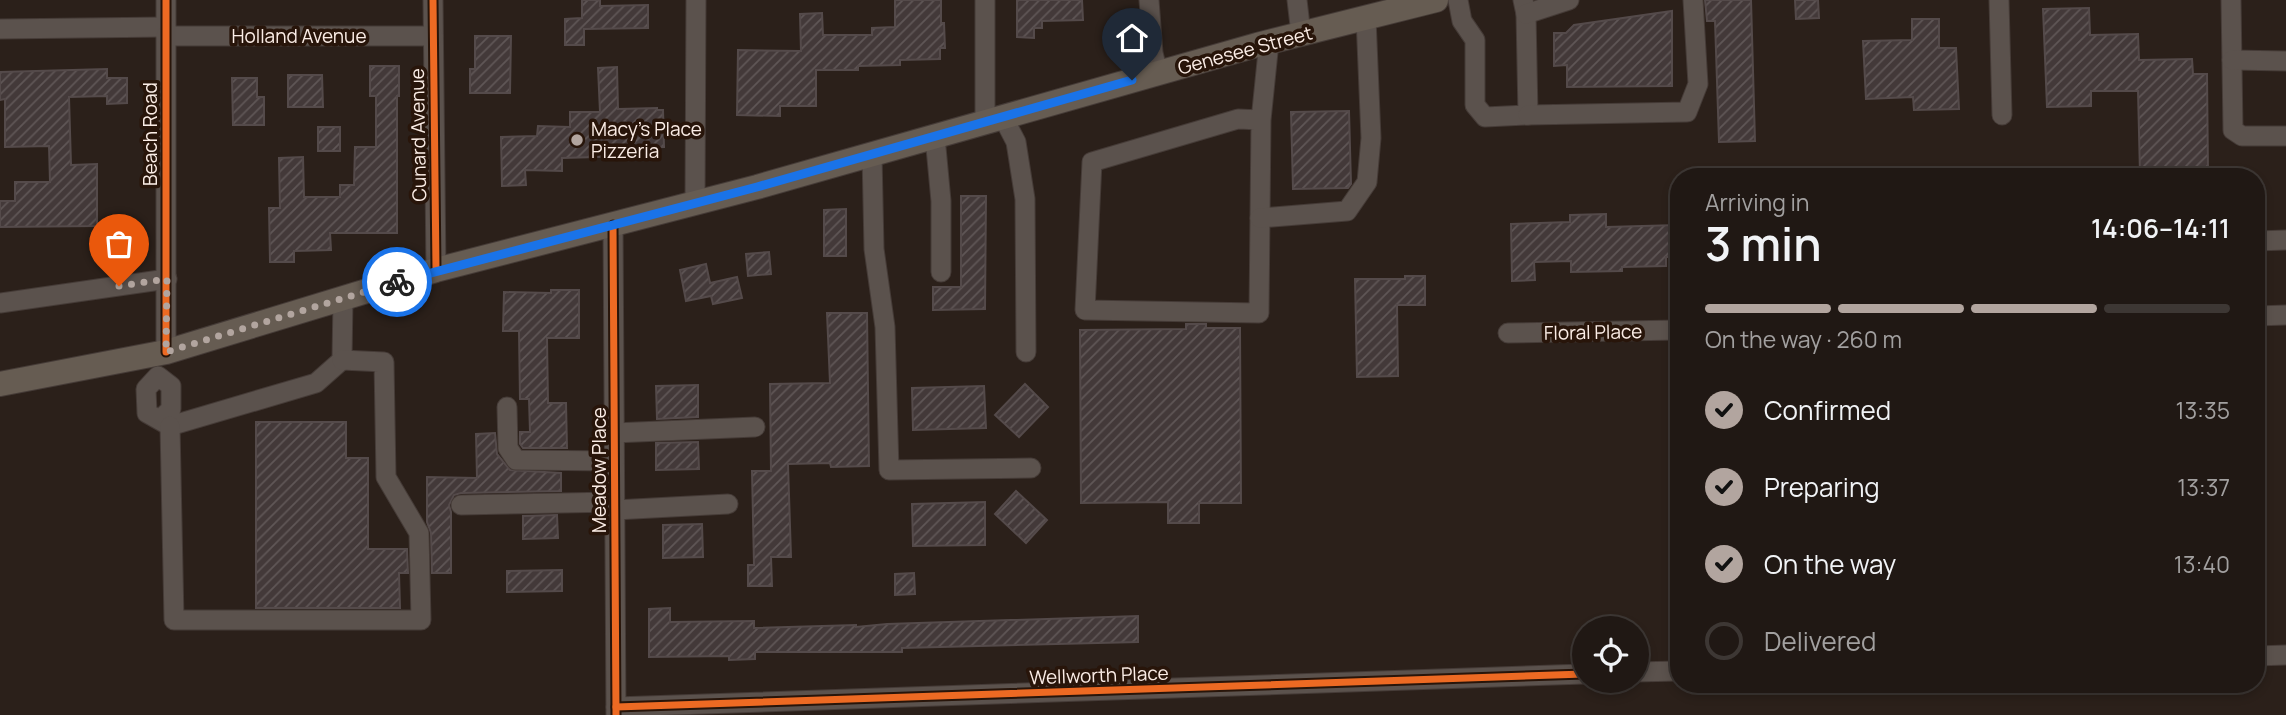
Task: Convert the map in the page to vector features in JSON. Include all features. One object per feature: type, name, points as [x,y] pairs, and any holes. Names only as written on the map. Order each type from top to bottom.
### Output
[{"type":"main road","name":"Genesee Street","points":[[0,384],[160,360],[342,298],[436,270],[695,203],[1269,42],[1436,0]]},
{"type":"street","name":"Beach Road","points":[[160,360],[167,279],[166,0]]},
{"type":"street","name":"Cunard Avenue","points":[[433,0],[436,270]]},
{"type":"street","points":[[695,203],[696,0]]},
{"type":"street","points":[[985,0],[994,120],[1016,142],[1025,199],[1026,352]]},
{"type":"street","points":[[1149,0],[1153,52],[1158,73]]},
{"type":"street","points":[[1297,0],[1301,34]]},
{"type":"street","points":[[1458,0],[1462,21],[1475,40],[1475,105],[1485,117],[1687,112],[1698,84],[1693,0]]},
{"type":"street","points":[[1528,115],[1525,7],[1569,0]]},
{"type":"street","points":[[1999,0],[2002,115]]},
{"type":"street","points":[[2231,0],[2233,130],[2242,136],[2286,136]]},
{"type":"street","points":[[1260,218],[1347,211],[1367,182],[1371,138],[1366,18]]},
{"type":"street","name":"Holland Avenue","points":[[0,29],[433,36]]},
{"type":"street","points":[[1261,120],[1238,119],[1092,162],[1085,310],[1259,313],[1261,120],[1269,42]]},
{"type":"street","points":[[2232,60],[2286,61]]},
{"type":"street","points":[[935,137],[941,201],[941,272]]},
{"type":"street","points":[[872,154],[874,249],[885,327],[889,470],[1031,468]]},
{"type":"street","name":"Meadow Place","points":[[613,225],[616,711]]},
{"type":"street","points":[[2265,241],[2286,240]]},
{"type":"street","points":[[0,303],[167,279]]},
{"type":"street","points":[[342,298],[342,360]]},
{"type":"street","points":[[2265,316],[2286,315]]},
{"type":"street","name":"Floral Place","points":[[1508,334],[1670,330]]},
{"type":"street","points":[[160,360],[171,386],[171,409],[165,423],[173,620],[421,620],[419,533],[386,477],[384,362],[342,360],[316,383],[165,423]]},
{"type":"street","points":[[508,407],[508,449],[516,460],[614,461]]},
{"type":"street","points":[[614,433],[755,427]]},
{"type":"street","points":[[461,505],[728,504]]},
{"type":"street","points":[[2265,656],[2286,655]]},
{"type":"street","points":[[1649,672],[1670,671]]},
{"type":"street","name":"Wellworth Place","points":[[616,711],[1572,674]]},
{"type":"building","points":[[582,0],[600,0],[600,6],[648,5],[648,28],[584,29],[584,45],[565,45],[565,19],[582,18]]},
{"type":"building","points":[[895,0],[941,0],[945,48],[940,48],[940,59],[900,60],[900,65],[858,66],[858,70],[816,70],[816,106],[780,106],[780,116],[737,115],[738,50],[801,51],[800,14],[822,13],[823,35],[872,35],[872,28],[895,27]]},
{"type":"building","points":[[1017,0],[1082,0],[1083,20],[1042,21],[1042,28],[1034,28],[1034,38],[1017,37]]},
{"type":"building","points":[[1705,0],[1751,0],[1755,141],[1719,142],[1715,21],[1707,21]]},
{"type":"building","points":[[1795,0],[1818,0],[1819,18],[1796,19]]},
{"type":"building","points":[[2089,8],[2090,35],[2138,34],[2139,60],[2192,59],[2193,74],[2207,74],[2208,168],[2140,168],[2138,91],[2091,91],[2091,106],[2047,107],[2043,9]]},
{"type":"building","points":[[1672,11],[1672,86],[1567,87],[1567,65],[1554,66],[1554,33],[1566,33],[1574,25]]},
{"type":"building","points":[[1912,19],[1939,19],[1939,48],[1956,48],[1959,109],[1914,110],[1913,97],[1866,99],[1863,41],[1912,40]]},
{"type":"building","points":[[475,36],[511,36],[510,93],[470,93],[470,69],[475,69]]},
{"type":"building","points":[[370,66],[399,66],[397,233],[330,233],[331,250],[294,251],[294,262],[270,262],[269,208],[280,208],[279,158],[303,157],[304,197],[340,197],[340,185],[354,185],[355,147],[376,147],[376,96],[370,96]]},
{"type":"building","points":[[617,67],[618,109],[663,110],[664,147],[632,148],[632,156],[562,158],[562,171],[525,170],[526,185],[502,186],[501,137],[537,136],[538,126],[570,127],[570,112],[600,112],[598,68]]},
{"type":"building","points":[[107,69],[107,78],[127,78],[127,103],[107,104],[107,96],[69,97],[71,165],[97,164],[97,226],[0,227],[0,201],[15,201],[15,182],[50,182],[49,146],[5,147],[5,99],[0,100],[0,72]]},
{"type":"building","points":[[288,75],[322,75],[323,107],[288,107]]},
{"type":"building","points":[[232,78],[257,78],[257,97],[264,97],[264,125],[233,125]]},
{"type":"building","points":[[1349,111],[1351,184],[1348,188],[1293,189],[1291,112]]},
{"type":"building","points":[[318,127],[340,127],[340,151],[318,151]]},
{"type":"building","points":[[961,196],[986,196],[985,309],[933,310],[933,287],[961,287]]},
{"type":"building","points":[[846,209],[846,256],[824,256],[824,210]]},
{"type":"building","points":[[1606,214],[1606,227],[1670,225],[1670,257],[1666,257],[1666,266],[1622,267],[1622,271],[1571,272],[1571,261],[1534,262],[1535,280],[1512,281],[1511,224],[1570,222],[1570,215]]},
{"type":"building","points":[[769,252],[771,274],[748,276],[746,254]]},
{"type":"building","points":[[706,264],[710,283],[737,277],[742,298],[713,304],[711,296],[686,301],[680,270]]},
{"type":"building","points":[[1405,276],[1425,276],[1425,305],[1397,305],[1398,376],[1357,377],[1355,279],[1405,279]]},
{"type":"building","points":[[551,290],[579,290],[579,338],[547,338],[548,403],[566,403],[567,448],[523,448],[520,444],[520,432],[530,432],[529,399],[520,399],[519,331],[503,331],[504,292],[551,293]]},
{"type":"building","points":[[827,313],[867,313],[869,466],[788,464],[791,557],[771,557],[772,586],[748,586],[748,565],[754,565],[752,471],[771,471],[770,384],[830,383]]},
{"type":"building","points":[[1186,324],[1206,324],[1206,328],[1240,328],[1241,503],[1199,503],[1199,523],[1168,523],[1168,502],[1081,503],[1080,330],[1186,329]]},
{"type":"building","points":[[1025,384],[1048,407],[1019,437],[995,415]]},
{"type":"building","points":[[698,385],[698,417],[657,419],[656,386]]},
{"type":"building","points":[[984,386],[986,428],[913,430],[912,388]]},
{"type":"building","points":[[256,422],[346,422],[346,458],[368,458],[368,549],[407,549],[408,573],[399,573],[400,608],[256,608]]},
{"type":"building","points":[[495,433],[497,454],[510,470],[561,473],[561,491],[454,495],[449,505],[451,573],[432,573],[431,533],[427,522],[427,477],[477,478],[476,434]]},
{"type":"building","points":[[698,442],[699,469],[656,470],[656,443]]},
{"type":"building","points":[[1016,491],[1047,520],[1026,543],[995,514]]},
{"type":"building","points":[[985,502],[985,545],[913,546],[912,504]]},
{"type":"building","points":[[557,515],[558,538],[523,539],[523,516]]},
{"type":"building","points":[[702,524],[703,557],[663,558],[663,525]]},
{"type":"building","points":[[562,570],[562,591],[507,592],[507,571]]},
{"type":"building","points":[[914,573],[915,594],[895,595],[895,574]]},
{"type":"building","points":[[670,608],[670,622],[754,621],[754,628],[856,627],[1138,616],[1138,642],[902,648],[902,652],[755,652],[755,659],[729,660],[729,656],[649,657],[649,609]]},
{"type":"cycle path","points":[[166,0],[166,352]]},
{"type":"cycle path","points":[[433,0],[436,270]]},
{"type":"cycle path","points":[[613,225],[616,715]]},
{"type":"cycle path","points":[[616,707],[1572,674]]},
{"type":"way so far","points":[[119,286],[167,279],[166,352],[397,282]]},
{"type":"place","name":"Macy’s Place Pizzeria","points":[[577,140]]},
{"type":"route","points":[[397,282],[757,187],[1132,80]]}]
